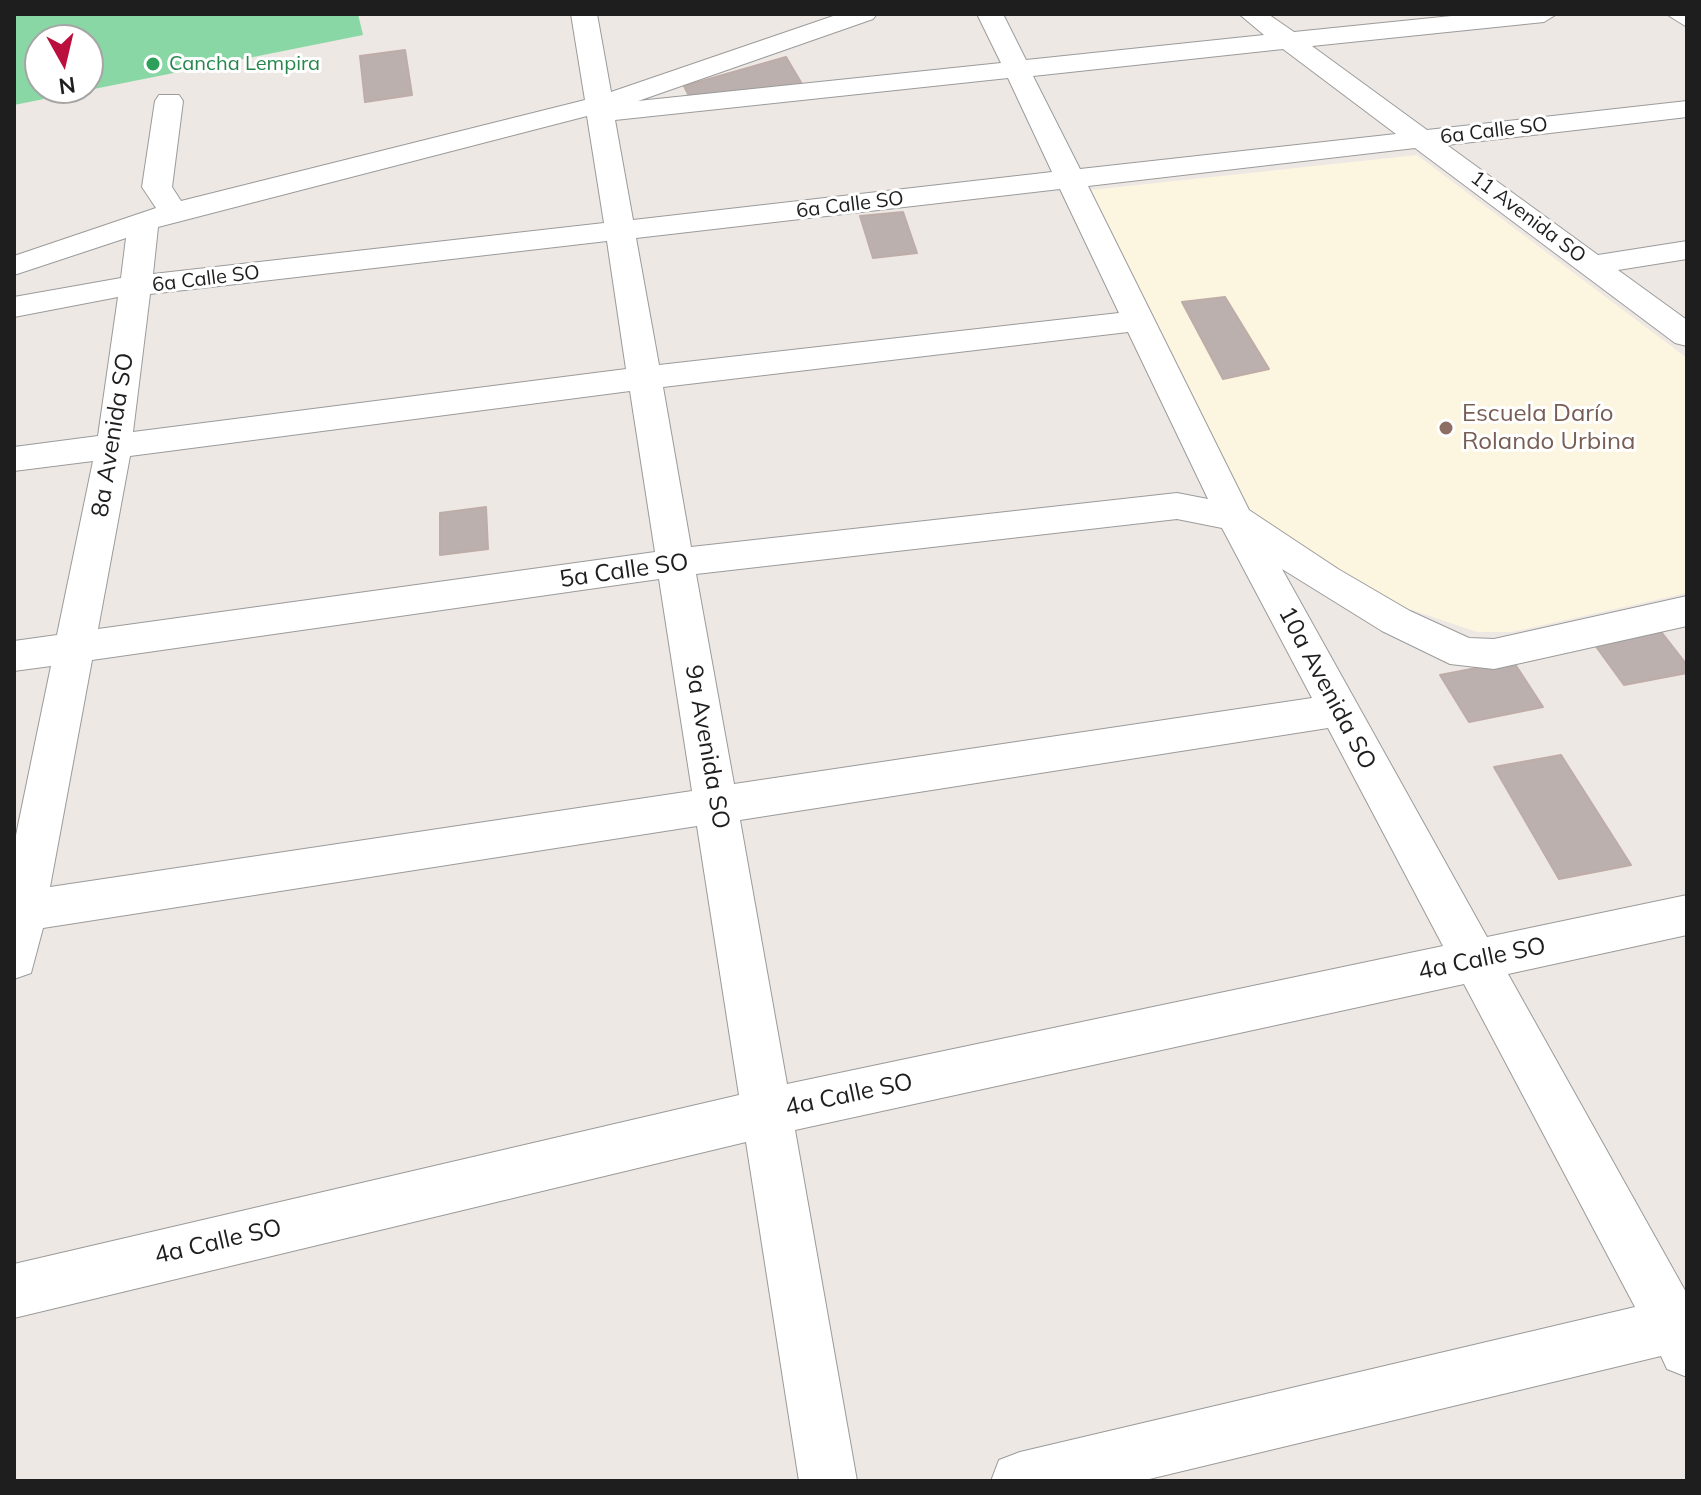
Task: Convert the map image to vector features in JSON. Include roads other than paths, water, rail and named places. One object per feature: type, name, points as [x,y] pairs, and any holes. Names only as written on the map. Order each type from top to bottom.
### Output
[{"type":"street","name":"9a Avenida SO","points":[[584,14],[828,1481]]},
{"type":"street","points":[[22,263],[158,217],[600,109],[864,14]]},
{"type":"street","name":"10a Avenida SO","points":[[990,14],[1068,180],[1235,518],[1680,1337]]},
{"type":"street","name":"11 Avenida SO","points":[[1252,14],[1687,336]]},
{"type":"street","points":[[600,109],[1016,70],[1544,14]]},
{"type":"street","points":[[1679,14],[1687,19]]},
{"type":"street","points":[[158,217],[157,187],[169,101]]},
{"type":"street","name":"6a Calle SO","points":[[14,307],[134,287],[1687,109]]},
{"type":"street","name":"8a Avenida SO","points":[[14,958],[114,446],[134,287],[158,217]]},
{"type":"street","points":[[1592,265],[1687,250]]},
{"type":"street","points":[[22,263],[98,268],[134,287]]},
{"type":"street","points":[[14,459],[645,378],[1138,321]]},
{"type":"street","name":"5a Calle SO","points":[[14,656],[676,563],[1177,506],[1235,518]]},
{"type":"street","points":[[1235,518],[1324,579],[1396,621],[1464,653],[1494,654],[1687,611]]},
{"type":"street","points":[[23,911],[1339,710]]},
{"type":"street","name":"4a Calle SO","points":[[14,1291],[768,1112],[1687,915]]},
{"type":"street","points":[[1020,1481],[1680,1337]]},
{"type":"place","name":"Cancha Lempira","points":[[153,64]]},
{"type":"place","name":"Escuela Darío Rolando Urbina","points":[[1446,428]]}]
